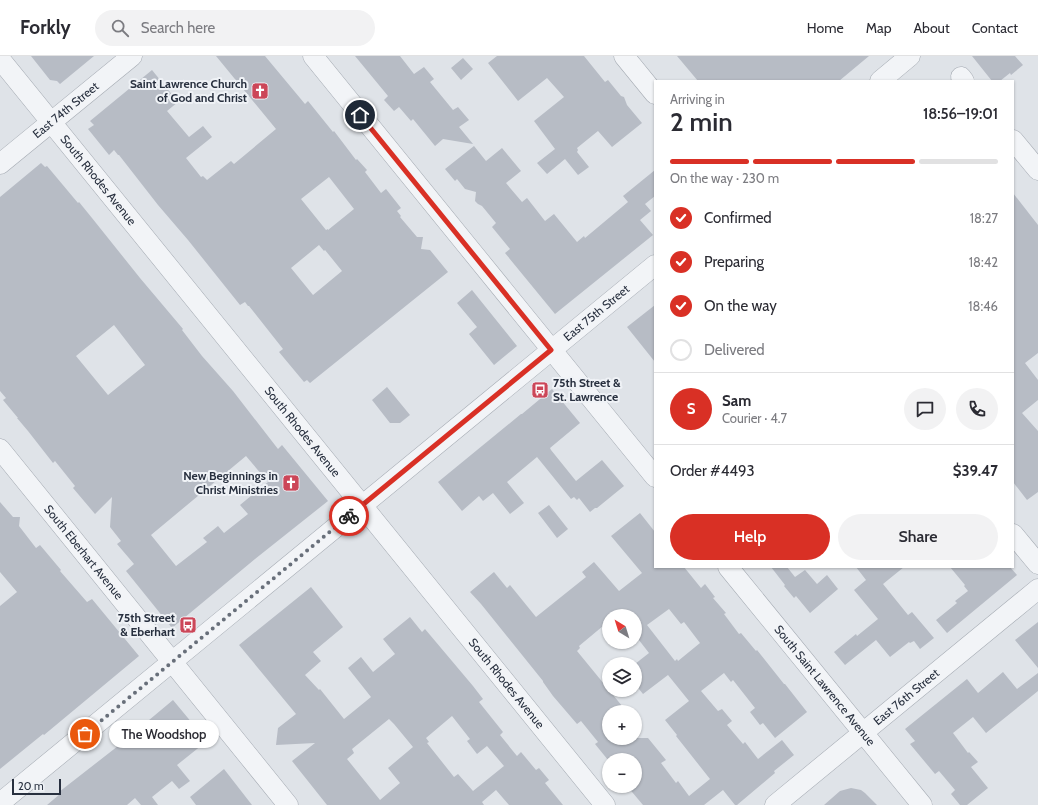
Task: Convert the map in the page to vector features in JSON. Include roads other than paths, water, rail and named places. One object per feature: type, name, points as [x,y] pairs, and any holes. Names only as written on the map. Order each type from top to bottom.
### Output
[{"type":"street","name":"East 74th Street","points":[[0,164],[132,56]]},
{"type":"street","points":[[313,56],[654,476]]},
{"type":"street","points":[[624,56],[654,93]]},
{"type":"street","points":[[881,80],[910,56]]},
{"type":"street","name":"South Rhodes Avenue","points":[[0,59],[605,805]]},
{"type":"street","points":[[1014,141],[1038,170]]},
{"type":"street","name":"East 75th Street","points":[[0,803],[654,266]]},
{"type":"street","name":"South Eberhart Avenue","points":[[0,449],[288,805]]},
{"type":"street","points":[[1014,535],[1038,564]]},
{"type":"street","name":"South Saint Lawrence Avenue","points":[[729,568],[922,805]]},
{"type":"street","name":"East 76th Street","points":[[775,805],[1038,590]]},
{"type":"place","name":"Saint Lawrence Church of God and Christ","points":[[260,91]]},
{"type":"place","name":"75th Street & St. Lawrence","points":[[540,390]]},
{"type":"place","name":"New Beginnings in Christ Ministries","points":[[291,483]]},
{"type":"place","name":"75th Street & Eberhart","points":[[188,625]]},
{"type":"place","name":"The Woodshop","points":[[85,734]]}]
